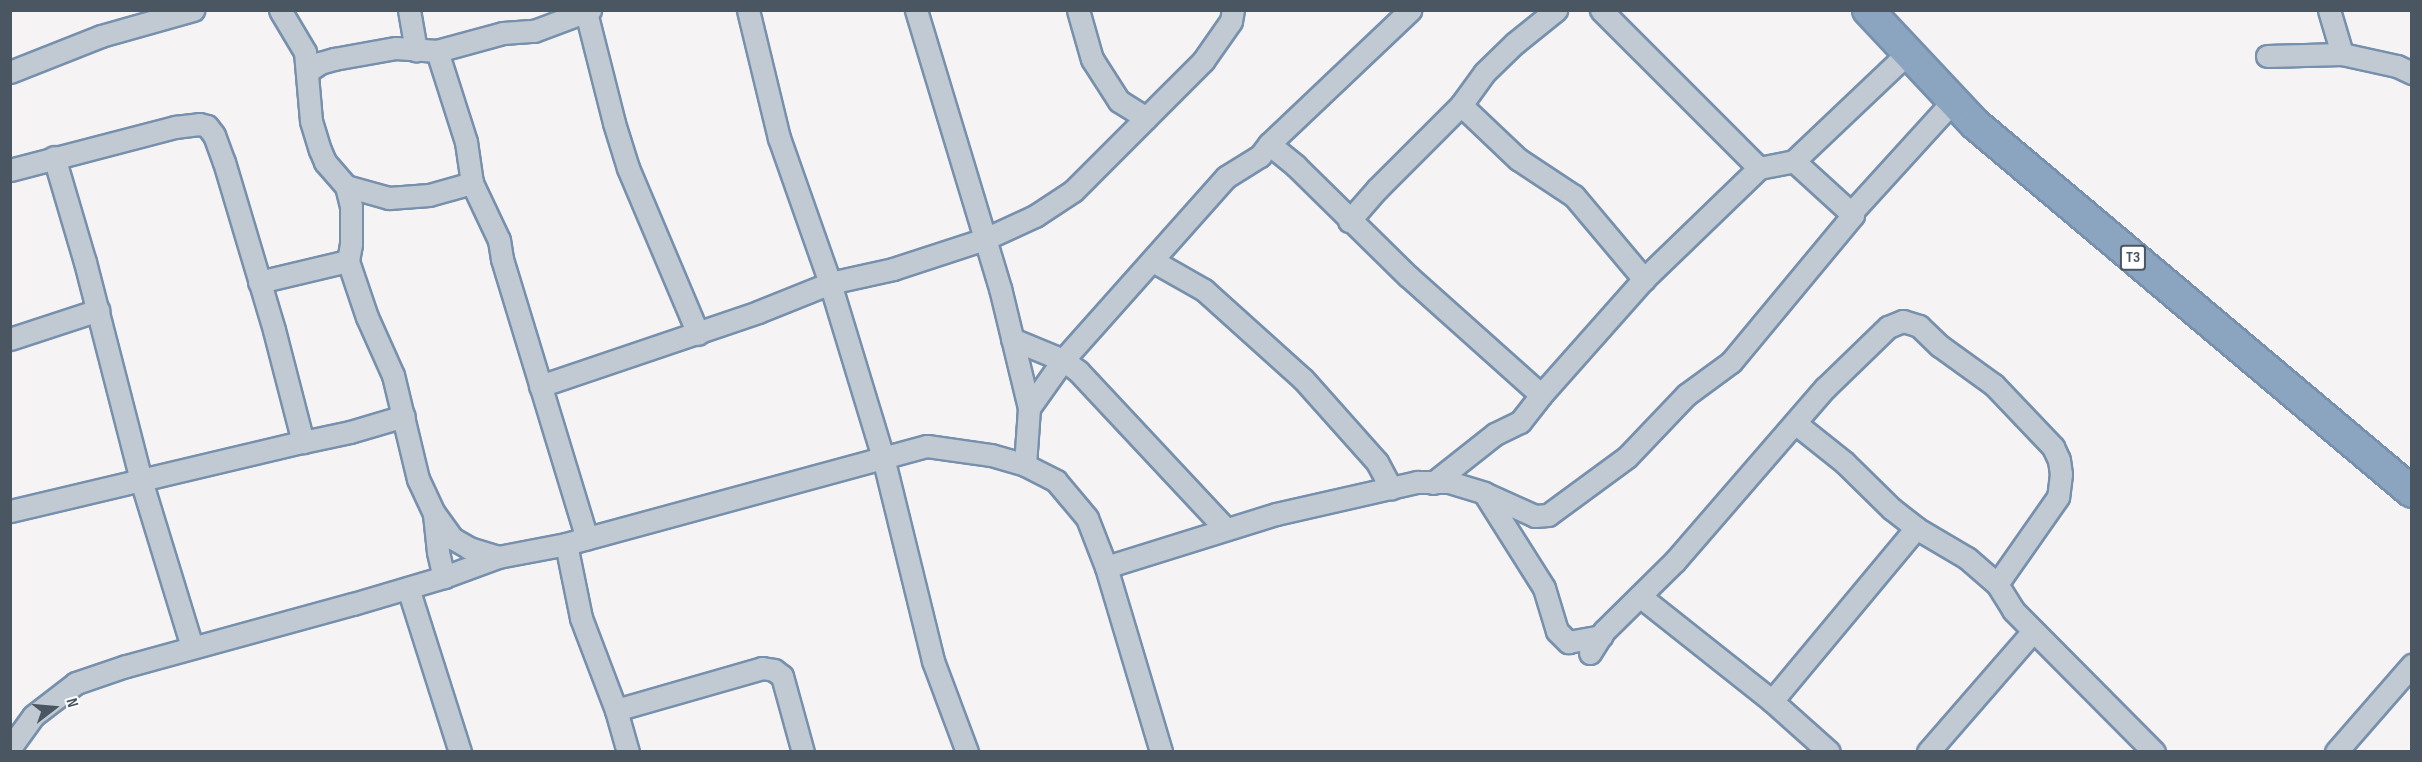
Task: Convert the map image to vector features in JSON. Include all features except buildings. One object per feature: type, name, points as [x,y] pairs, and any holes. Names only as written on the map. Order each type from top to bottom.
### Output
[{"type":"highway","name":"T3","points":[[1868,10],[1974,124],[2412,492]]},
{"type":"street","points":[[10,72],[101,36],[193,10]]},
{"type":"street","points":[[280,10],[301,42],[307,72],[311,121],[320,150],[325,162],[346,186],[351,206],[351,244],[348,261],[367,317],[393,375],[418,479],[434,513],[452,538],[469,548],[498,557]]},
{"type":"street","points":[[409,10],[416,50]]},
{"type":"street","points":[[748,10],[778,138],[830,284],[883,457],[933,661],[967,752]]},
{"type":"street","points":[[916,10],[986,239],[1029,408],[1025,465]]},
{"type":"street","points":[[1078,10],[1092,59],[1119,101],[1146,118]]},
{"type":"street","points":[[540,386],[698,334],[830,284],[893,269],[986,239],[1035,216],[1072,191],[1203,60],[1226,29],[1233,10]]},
{"type":"street","points":[[1029,408],[1063,360],[1227,177],[1260,156],[1269,144],[1410,10]]},
{"type":"street","points":[[1350,221],[1377,189],[1461,105],[1484,73],[1556,10]]},
{"type":"street","points":[[1601,10],[1759,168]]},
{"type":"street","points":[[2329,10],[2342,54]]},
{"type":"street","points":[[307,72],[320,63],[334,59],[396,48],[437,51],[502,33],[534,31],[588,11],[614,123],[628,168],[698,334]]},
{"type":"street","points":[[437,51],[466,142],[472,183],[499,240],[540,386],[587,538]]},
{"type":"street","points":[[1433,483],[1495,434],[1520,422],[1541,395],[1644,279],[1759,168],[1794,161],[1908,53]]},
{"type":"street","points":[[2267,56],[2342,54],[2397,66],[2412,73]]},
{"type":"street","points":[[1106,567],[1276,514],[1391,488],[1433,483],[1449,482],[1484,493],[1535,516],[1548,515],[1627,457],[1686,395],[1716,375],[1749,342],[1853,215],[1851,213],[1953,101]]},
{"type":"street","points":[[1461,105],[1518,159],[1574,196],[1644,279]]},
{"type":"street","points":[[10,170],[175,127],[199,124],[207,126],[214,135],[224,162],[260,282],[303,442]]},
{"type":"street","points":[[1269,144],[1296,166],[1350,221],[1541,395]]},
{"type":"street","points":[[54,157],[98,310],[141,480],[192,647]]},
{"type":"street","points":[[1794,161],[1851,213]]},
{"type":"street","points":[[346,186],[389,198],[429,195],[472,183]]},
{"type":"street","points":[[260,282],[348,261]]},
{"type":"street","points":[[1153,261],[1204,290],[1303,379],[1377,462],[1391,488]]},
{"type":"street","points":[[10,339],[98,310]]},
{"type":"street","points":[[1484,493],[1544,588],[1557,631],[1568,642],[1595,644],[1641,597],[1825,388],[1888,327],[1903,321],[1919,326],[1940,346],[1994,385],[2053,447],[2059,460],[2061,474],[2058,496],[1997,584]]},
{"type":"street","points":[[1012,339],[1063,360],[1078,371],[1226,529]]},
{"type":"street","points":[[10,511],[350,432],[404,416]]},
{"type":"street","points":[[1795,423],[1844,462],[1872,491],[1916,528],[1967,558],[1997,584],[2013,610],[2033,631],[2052,646],[2151,750]]},
{"type":"street","points":[[10,748],[33,716],[76,683],[192,647],[408,588],[498,557],[566,544],[927,446],[991,455],[1025,465],[1056,481],[1087,518],[1106,567],[1161,752]]},
{"type":"street","points":[[434,513],[438,552],[444,577]]},
{"type":"street","points":[[1772,701],[1916,528]]},
{"type":"street","points":[[566,544],[581,618],[616,710],[628,752]]},
{"type":"street","points":[[408,588],[460,752]]},
{"type":"street","points":[[1641,597],[1772,701],[1829,752]]},
{"type":"street","points":[[1928,752],[2033,631]]},
{"type":"street","points":[[2336,752],[2412,665]]},
{"type":"street","points":[[616,710],[762,668],[774,670],[782,676],[803,752]]}]
